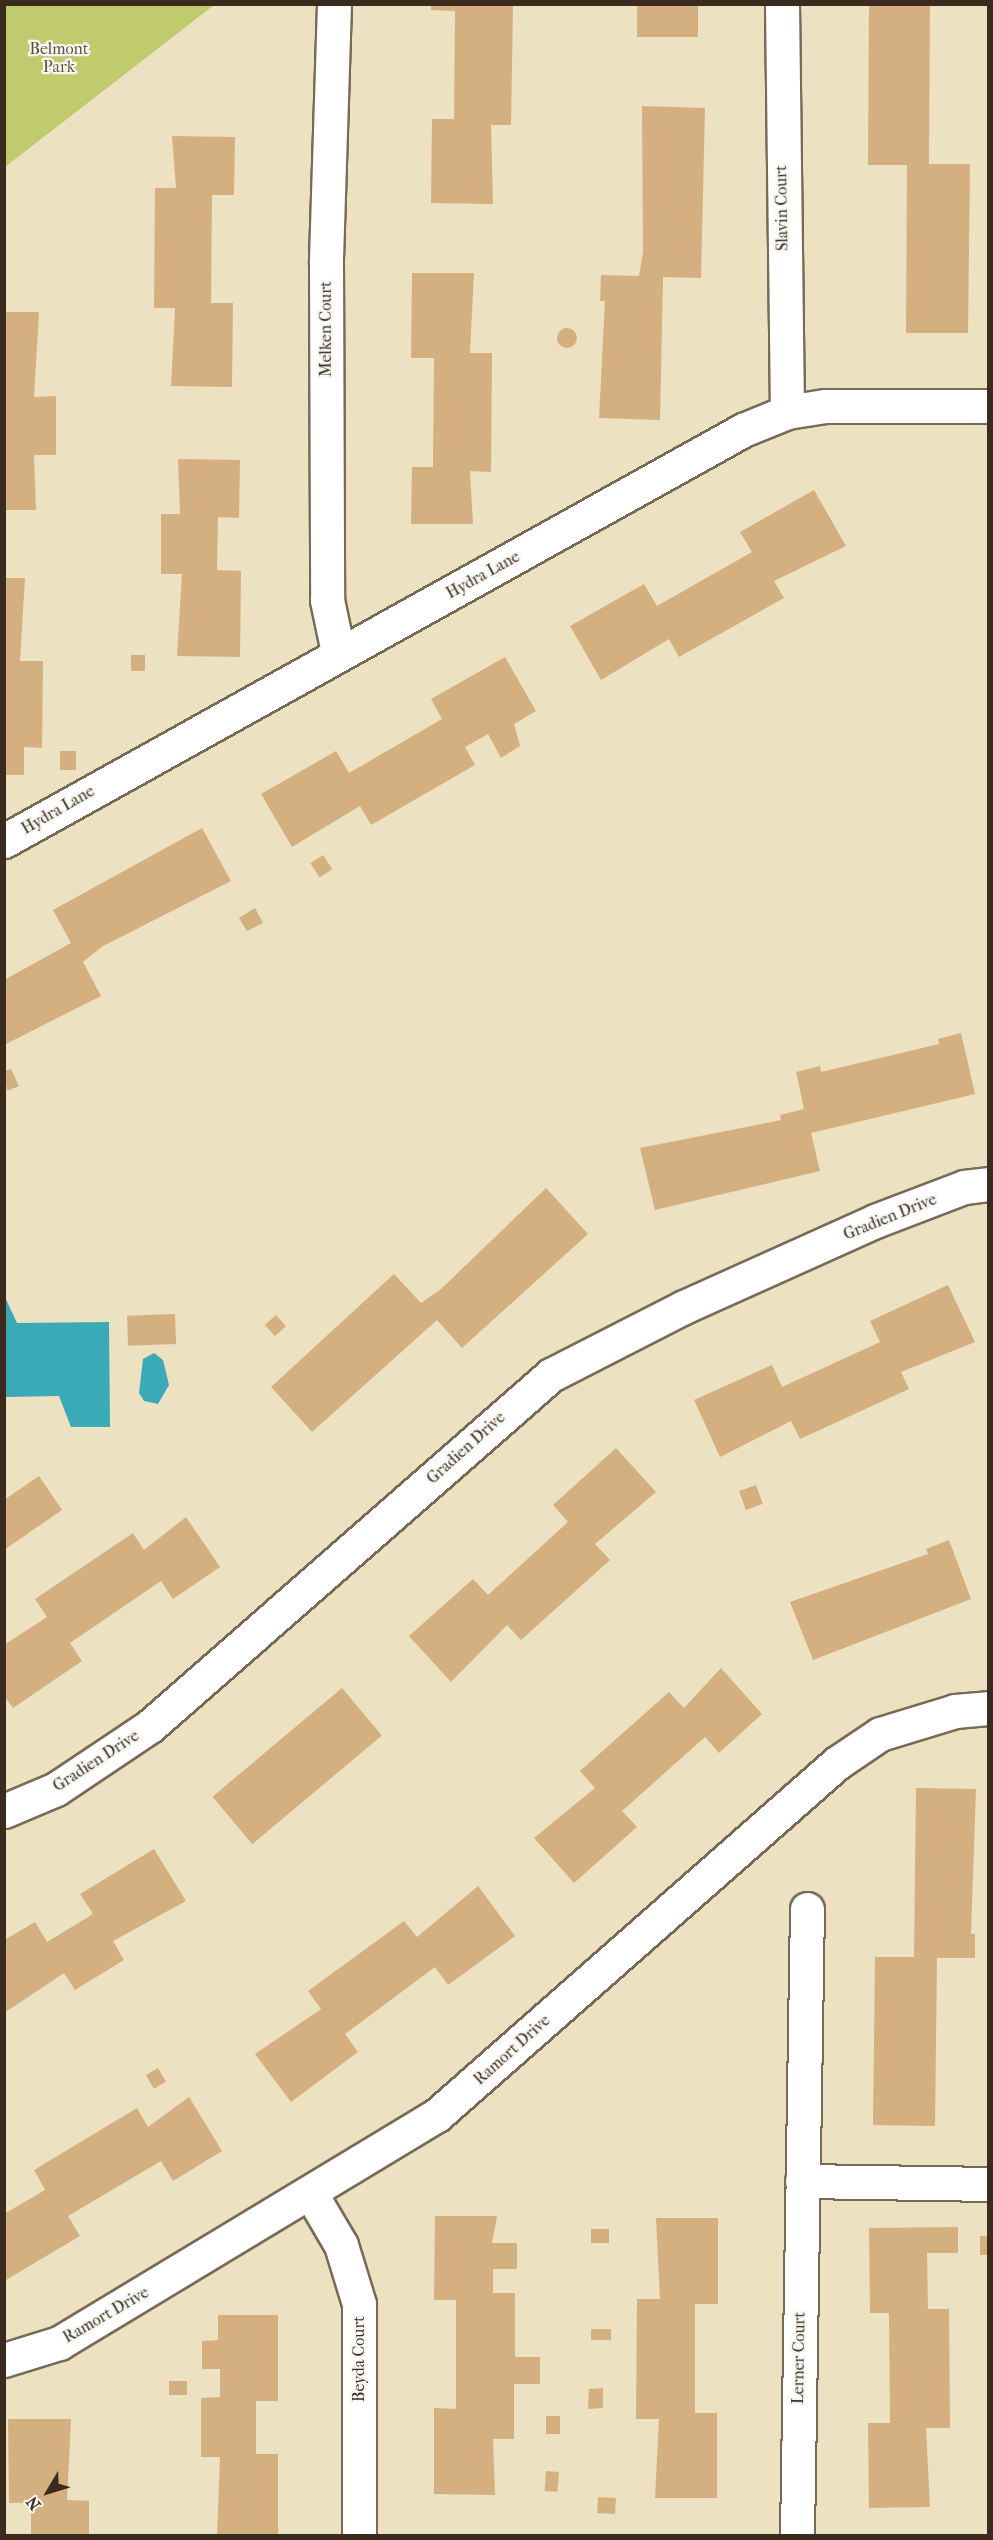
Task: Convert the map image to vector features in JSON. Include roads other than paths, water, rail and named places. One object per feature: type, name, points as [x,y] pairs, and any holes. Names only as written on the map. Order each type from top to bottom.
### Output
[{"type":"street","name":"Melken Court","points":[[334,4],[326,263],[327,588],[338,652]]},
{"type":"street","name":"Slavin Court","points":[[782,4],[787,412]]},
{"type":"street","name":"Hydra Lane","points":[[4,841],[338,652],[743,430],[787,412],[826,406],[988,406]]},
{"type":"street","name":"Gradien Drive","points":[[4,1811],[56,1788],[150,1726],[551,1375],[684,1307],[875,1221],[964,1188],[988,1184]]},
{"type":"street","name":"Ramort Drive","points":[[4,2360],[59,2343],[311,2194],[437,2115],[837,1763],[880,1734],[911,1722],[988,1708]]},
{"type":"street","name":"Lerner Court","points":[[796,2535],[807,1909]]},
{"type":"street","points":[[802,2181],[988,2184]]},
{"type":"street","name":"Beyda Court","points":[[311,2194],[341,2245],[358,2304],[359,2535]]},
{"type":"water","points":[[4,1295],[17,1323],[109,1322],[110,1427],[71,1427],[59,1396],[5,1397]]},
{"type":"water","points":[[154,1353],[163,1360],[169,1385],[158,1404],[144,1401],[139,1393],[143,1359]]},
{"type":"park label","name":"Belmont Park","points":[[59,58]]}]
